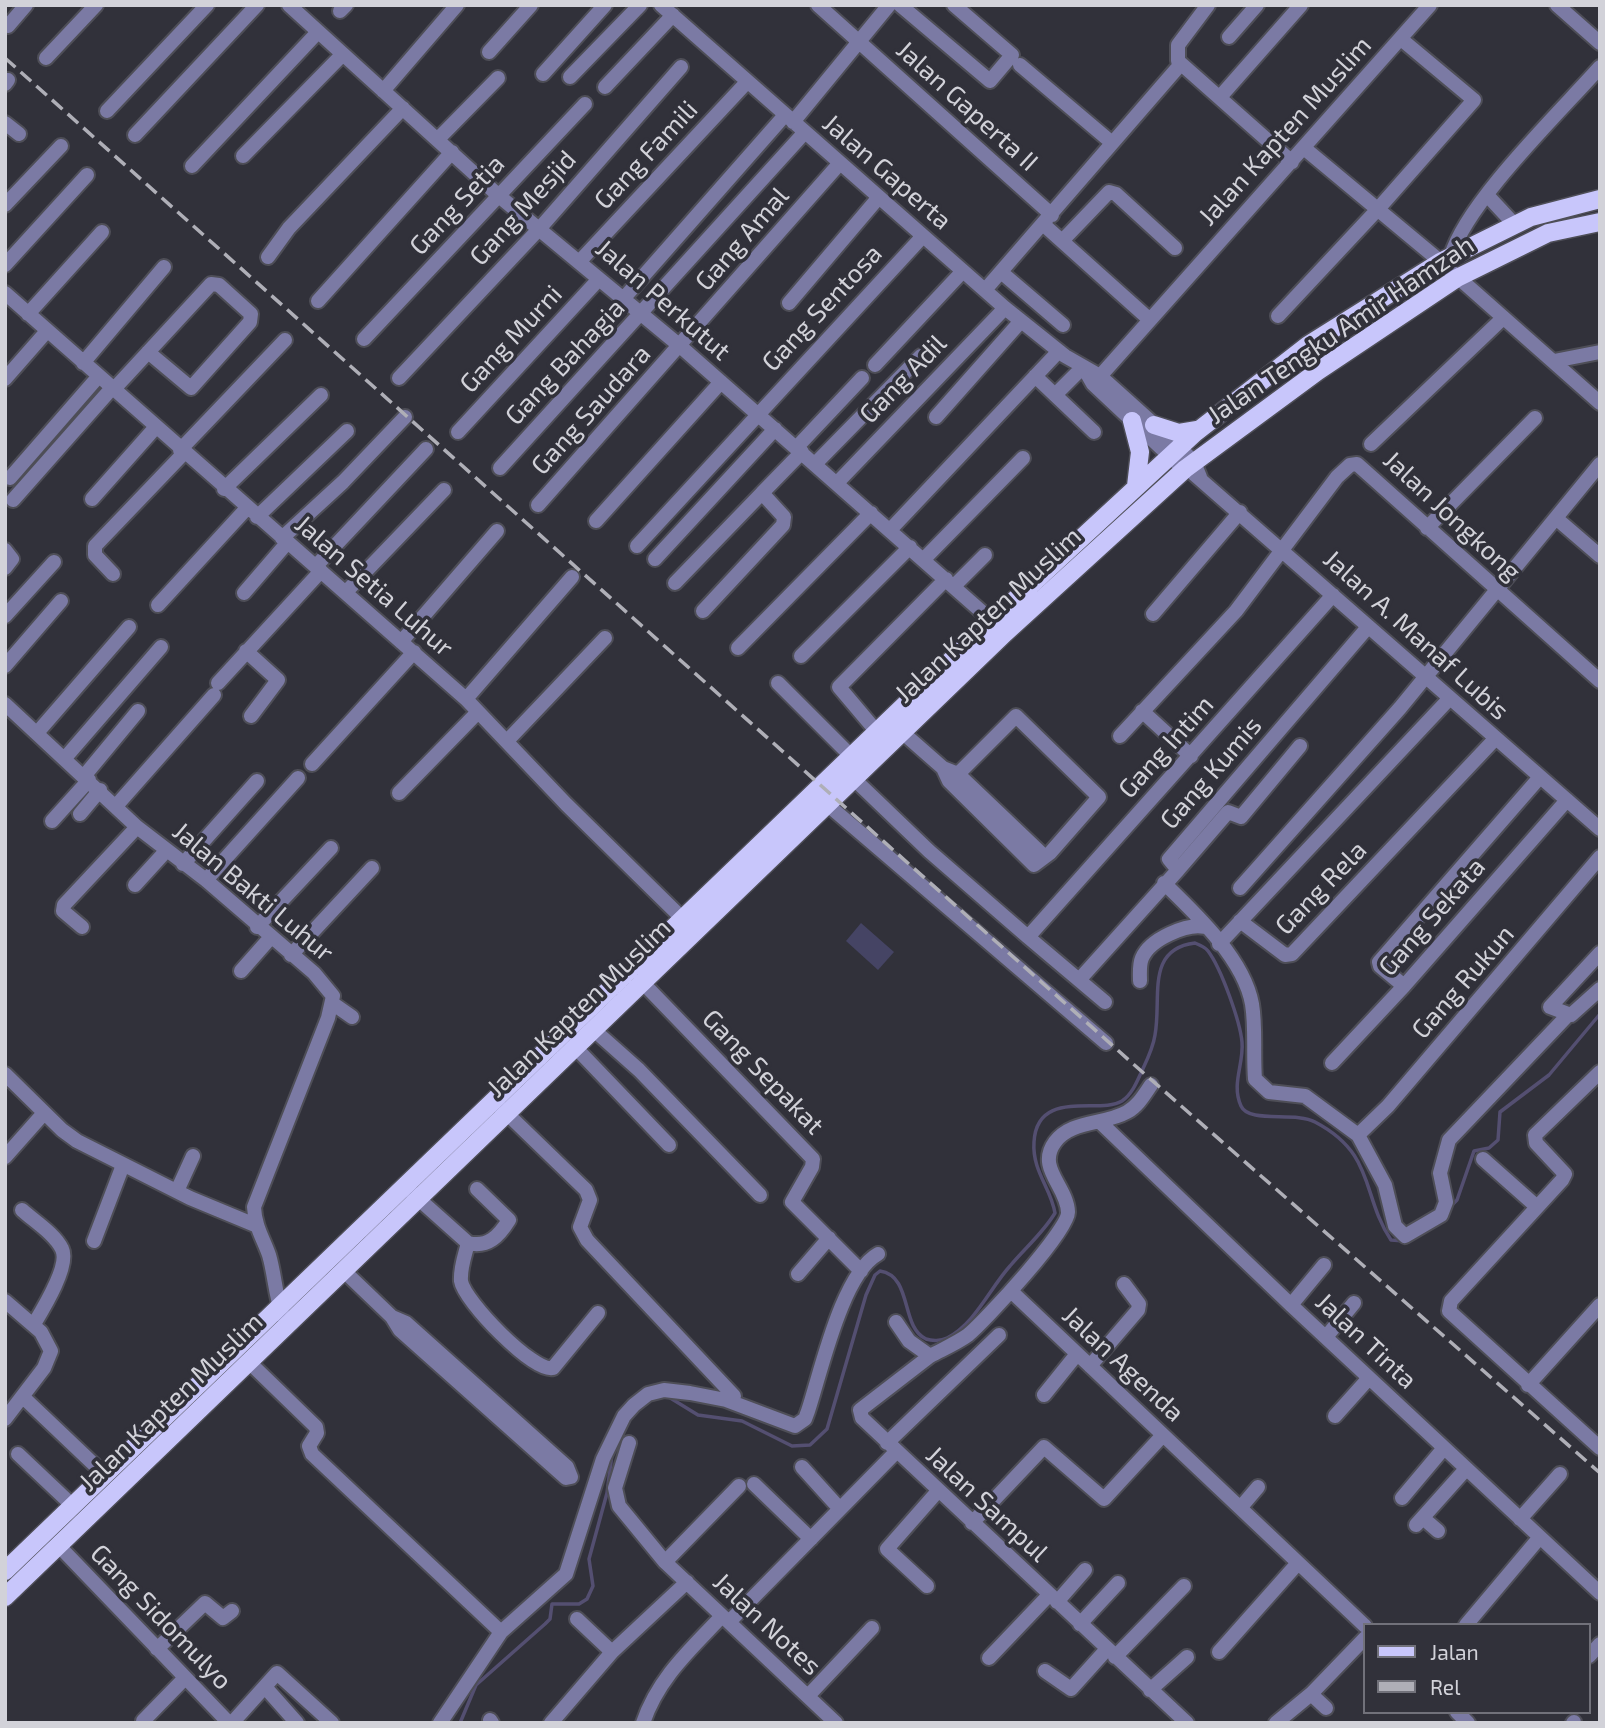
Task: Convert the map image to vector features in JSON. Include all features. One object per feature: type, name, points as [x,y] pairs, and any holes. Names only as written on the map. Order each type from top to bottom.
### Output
[{"type":"main road","name":"Jalan Tengku Amir Hamzah","points":[[1174,451],[1308,345],[1446,259],[1514,224],[1565,206],[1600,199]]},
{"type":"main road","name":"Jalan Tengku Amir Hamzah","points":[[1193,469],[1318,371],[1457,278],[1548,233],[1600,222]]},
{"type":"main road","points":[[1132,421],[1140,452],[1136,486]]},
{"type":"main road","points":[[1154,425],[1179,433],[1199,430]]},
{"type":"main road","name":"Jalan Kapten Muslim","points":[[5,1571],[280,1309],[411,1191],[690,926],[828,805],[902,732],[999,626],[1136,486],[1174,451]]},
{"type":"main road","name":"Jalan Kapten Muslim","points":[[500,1106],[576,1048],[643,983],[690,926],[877,732],[999,626],[1193,469]]},
{"type":"main road","name":"Jalan Kapten Muslim","points":[[5,1597],[250,1363],[343,1270],[411,1191]]},
{"type":"street","points":[[8,26],[26,5]]},
{"type":"street","points":[[46,58],[96,5]]},
{"type":"street","points":[[107,111],[207,5]]},
{"type":"street","points":[[135,135],[257,5]]},
{"type":"street","name":"Jalan Perkutut","points":[[289,5],[499,196],[680,346],[999,626]]},
{"type":"street","points":[[383,91],[457,5]]},
{"type":"street","points":[[489,52],[531,5]]},
{"type":"street","points":[[543,74],[606,5]]},
{"type":"street","points":[[570,77],[640,5]]},
{"type":"street","name":"Jalan Gaperta","points":[[661,5],[1005,308],[1154,425],[1174,451]]},
{"type":"street","name":"Jalan Gaperta II","points":[[818,5],[860,40],[1048,220],[1062,241],[1150,320]]},
{"type":"street","points":[[624,298],[889,5]]},
{"type":"street","points":[[900,5],[990,81],[1013,55],[954,5]]},
{"type":"street","points":[[1208,5],[1178,45],[1176,56],[1180,65],[1292,162]]},
{"type":"street","points":[[1229,37],[1257,5]]},
{"type":"street","points":[[1220,97],[1301,5]]},
{"type":"street","name":"Jalan Kapten Muslim","points":[[1097,380],[1430,5]]},
{"type":"street","points":[[1557,5],[1599,42]]},
{"type":"street","points":[[605,87],[673,15]]},
{"type":"street","points":[[192,166],[317,33]]},
{"type":"street","points":[[1278,316],[1378,209],[1474,100],[1401,40]]},
{"type":"street","points":[[243,156],[342,55]]},
{"type":"street","points":[[1020,65],[1111,142]]},
{"type":"street","points":[[985,290],[1180,65]]},
{"type":"street","name":"Gang Mesjid","points":[[399,378],[540,229],[681,67]]},
{"type":"street","points":[[1446,259],[1488,195],[1600,67]]},
{"type":"street","points":[[438,139],[498,78]]},
{"type":"street","name":"Gang Famili","points":[[580,261],[747,82]]},
{"type":"street","name":"Gang Setia","points":[[364,339],[585,104]]},
{"type":"street","points":[[268,257],[289,228],[402,108]]},
{"type":"street","points":[[5,123],[19,135]]},
{"type":"street","name":"Gang Bahagia","points":[[500,468],[641,316],[805,132]]},
{"type":"street","points":[[5,205],[61,146]]},
{"type":"street","points":[[1304,148],[1378,209],[1446,259],[1457,278],[1600,403]]},
{"type":"street","points":[[318,301],[452,152]]},
{"type":"street","name":"Gang Amal","points":[[680,346],[840,163]]},
{"type":"street","points":[[5,265],[87,175]]},
{"type":"street","points":[[1062,241],[1109,192],[1116,194],[1175,248]]},
{"type":"street","points":[[1488,195],[1514,224]]},
{"type":"street","points":[[789,303],[879,197]]},
{"type":"street","points":[[28,314],[102,232]]},
{"type":"street","name":"Gang Sentosa","points":[[637,546],[923,236]]},
{"type":"street","points":[[83,363],[164,267]]},
{"type":"street","points":[[875,365],[963,271]]},
{"type":"street","points":[[1001,272],[1063,325]]},
{"type":"street","name":"Gang Murni","points":[[458,432],[599,279]]},
{"type":"street","points":[[13,500],[112,389],[212,284],[219,285],[251,314],[250,322],[191,388],[148,352]]},
{"type":"street","name":"Jalan Setia Luhur","points":[[5,293],[182,452],[466,699],[566,804],[690,926]]},
{"type":"street","name":"Gang Adil","points":[[837,483],[1005,308]]},
{"type":"street","name":"Jalan Jongkong","points":[[1371,444],[1502,319]]},
{"type":"street","points":[[936,417],[1021,321]]},
{"type":"street","points":[[5,379],[47,331]]},
{"type":"street","points":[[113,574],[95,555],[95,546],[285,340]]},
{"type":"street","name":"Gang Saudara","points":[[538,505],[680,346]]},
{"type":"street","points":[[890,530],[1059,351]]},
{"type":"street","points":[[1554,361],[1600,352]]},
{"type":"street","points":[[815,464],[920,356]]},
{"type":"street","points":[[1055,395],[1083,369]]},
{"type":"street","points":[[1035,376],[1094,432]]},
{"type":"street","points":[[10,478],[99,377]]},
{"type":"street","points":[[675,583],[762,493],[862,378]]},
{"type":"street","name":"Jalan Gaperta","points":[[1097,380],[1132,421],[1174,451],[1193,469]]},
{"type":"street","points":[[596,521],[721,382]]},
{"type":"street","points":[[225,489],[321,395]]},
{"type":"street","points":[[244,593],[284,541],[405,417]]},
{"type":"street","points":[[1427,528],[1535,418]]},
{"type":"street","points":[[92,499],[155,428]]},
{"type":"street","points":[[655,559],[775,429]]},
{"type":"street","points":[[158,605],[252,512],[347,431]]},
{"type":"street","points":[[116,806],[246,651],[426,449]]},
{"type":"street","points":[[924,559],[1023,458]]},
{"type":"street","points":[[1240,888],[1426,675],[1600,464]]},
{"type":"street","name":"Jalan Jongkong","points":[[1283,549],[1337,477],[1350,465],[1361,466],[1600,681]]},
{"type":"street","name":"Jalan A. Manaf Lubis","points":[[1193,469],[1368,627],[1600,829]]},
{"type":"street","points":[[346,592],[444,490]]},
{"type":"street","points":[[703,611],[783,525],[784,516],[762,493]]},
{"type":"street","points":[[1153,614],[1240,512]]},
{"type":"street","points":[[738,648],[871,513]]},
{"type":"street","points":[[1557,519],[1600,556]]},
{"type":"street","points":[[401,642],[497,531]]},
{"type":"street","points":[[801,656],[910,547]]},
{"type":"street","points":[[1120,736],[1214,636],[1283,549]]},
{"type":"street","points":[[5,550],[12,559],[5,568]]},
{"type":"street","points":[[877,732],[839,687],[950,583],[985,555]]},
{"type":"street","points":[[5,616],[54,562]]},
{"type":"street","points":[[466,699],[572,577]]},
{"type":"street","name":"Gang Intim","points":[[1031,934],[1333,595]]},
{"type":"street","points":[[5,666],[61,601]]},
{"type":"street","points":[[37,733],[130,627]]},
{"type":"street","name":"Gang Kumis","points":[[1079,981],[1178,870],[1169,859],[1368,627]]},
{"type":"street","points":[[507,741],[605,638]]},
{"type":"street","points":[[65,758],[160,647]]},
{"type":"street","points":[[246,651],[278,680],[251,716]]},
{"type":"street","points":[[312,764],[414,652]]},
{"type":"street","points":[[778,683],[851,756]]},
{"type":"street","name":"Gang Rela","points":[[1450,698],[1240,921],[1285,955],[1293,954],[1496,739]]},
{"type":"street","name":"Jalan Bakti Luhur","points":[[5,704],[137,827],[206,880],[329,989],[333,996],[254,1208],[255,1225]]},
{"type":"street","points":[[52,821],[91,782],[138,711]]},
{"type":"street","points":[[1142,711],[1191,756]]},
{"type":"street","points":[[399,793],[478,712]]},
{"type":"street","points":[[943,768],[949,781],[979,802],[1021,843],[1034,865],[1043,855],[1050,853],[1099,797],[1018,717],[1011,720],[958,774]]},
{"type":"street","points":[[902,732],[943,768],[958,774],[979,802]]},
{"type":"street","points":[[1178,870],[1228,812],[1241,817],[1300,746]]},
{"type":"street","points":[[1404,986],[1379,962],[1540,777]]},
{"type":"street","points":[[206,880],[298,778]]},
{"type":"street","points":[[854,779],[929,851],[1031,934],[1079,981],[1105,1002]]},
{"type":"street","points":[[183,864],[257,781]]},
{"type":"street","points":[[79,814],[91,782]]},
{"type":"street","name":"Gang Sekata","points":[[1332,1063],[1404,986],[1567,800]]},
{"type":"street","points":[[828,805],[900,863],[1107,1043]]},
{"type":"street","points":[[82,927],[63,911],[64,905],[137,827]]},
{"type":"street","points":[[257,927],[331,848]]},
{"type":"street","points":[[135,885],[166,851]]},
{"type":"street","name":"Gang Rukun","points":[[1358,1135],[1469,1013],[1600,857]]},
{"type":"street","points":[[291,955],[372,868]]},
{"type":"street","points":[[1164,883],[1220,944],[1245,980],[1252,1004],[1255,1079],[1259,1085],[1269,1092],[1305,1096],[1358,1135],[1385,1185],[1395,1226],[1405,1236],[1436,1219],[1446,1202],[1440,1173],[1449,1140],[1568,1015],[1573,1014],[1600,989]]},
{"type":"street","points":[[1220,944],[1240,921]]},
{"type":"street","points":[[1140,981],[1140,961],[1148,949],[1190,925],[1205,927]]},
{"type":"street","points":[[241,971],[271,937]]},
{"type":"street","points":[[1568,1015],[1550,1007],[1600,953]]},
{"type":"street","name":"Gang Sepakat","points":[[643,983],[813,1159],[812,1167],[792,1202],[862,1272]]},
{"type":"street","points":[[332,1003],[352,1017]]},
{"type":"street","points":[[594,1030],[639,1070],[760,1195]]},
{"type":"street","points":[[576,1048],[668,1145]]},
{"type":"street","points":[[1600,1072],[1535,1135],[1536,1143],[1564,1174],[1562,1180],[1449,1306],[1450,1315],[1600,1448]]},
{"type":"street","points":[[5,1074],[77,1141],[177,1191],[255,1225],[269,1256],[280,1309],[287,1326]]},
{"type":"street","points":[[896,1322],[909,1340],[930,1356],[968,1335],[1012,1292],[1068,1217],[1068,1208],[1048,1165],[1054,1143],[1072,1128],[1101,1123],[1128,1112],[1151,1085]]},
{"type":"street","points":[[500,1106],[586,1190],[590,1200],[580,1227],[587,1240],[734,1396]]},
{"type":"street","points":[[5,1157],[44,1113]]},
{"type":"street","name":"Jalan Tinta","points":[[1101,1123],[1291,1305],[1600,1592]]},
{"type":"street","points":[[177,1191],[193,1156]]},
{"type":"street","points":[[1483,1159],[1536,1206]]},
{"type":"street","points":[[94,1241],[123,1165]]},
{"type":"street","points":[[411,1191],[468,1243],[479,1245],[491,1242],[509,1220],[477,1188]]},
{"type":"street","points":[[22,1210],[59,1244],[64,1256],[53,1290],[34,1324]]},
{"type":"street","points":[[798,1274],[829,1238]]},
{"type":"street","points":[[468,1243],[462,1273],[465,1292],[508,1340],[540,1367],[553,1368],[598,1312]]},
{"type":"street","points":[[440,1723],[501,1632],[566,1574],[603,1459],[624,1416],[648,1394],[664,1390],[726,1400],[795,1426],[801,1423],[808,1411],[845,1297],[878,1254]]},
{"type":"street","points":[[1291,1305],[1324,1265]]},
{"type":"street","points":[[343,1270],[392,1317],[400,1330],[455,1371],[511,1424]]},
{"type":"street","points":[[1090,1366],[1139,1307],[1124,1284]]},
{"type":"street","name":"Jalan Agenda","points":[[1012,1292],[1364,1625]]},
{"type":"street","points":[[5,1301],[34,1324],[49,1345],[50,1359],[5,1419]]},
{"type":"street","points":[[1326,1337],[1354,1303]]},
{"type":"street","points":[[1528,1385],[1600,1305]]},
{"type":"street","points":[[648,1720],[656,1691],[669,1672],[811,1539],[891,1448],[999,1335]]},
{"type":"street","points":[[1044,1395],[1077,1354]]},
{"type":"street","name":"Jalan Sampul","points":[[930,1356],[860,1410],[862,1418],[1186,1723]]},
{"type":"street","points":[[250,1363],[316,1427],[317,1433],[309,1446],[312,1454],[501,1632]]},
{"type":"street","points":[[1335,1416],[1369,1378]]},
{"type":"street","points":[[23,1397],[106,1475]]},
{"type":"street","points":[[972,1523],[1044,1447],[1104,1499],[1163,1435]]},
{"type":"street","name":"Jalan Notes","points":[[629,1443],[618,1472],[615,1496],[619,1506],[665,1562],[836,1723]]},
{"type":"street","points":[[1402,1498],[1444,1448]]},
{"type":"street","points":[[18,1454],[73,1506]]},
{"type":"street","points":[[802,1467],[840,1509]]},
{"type":"street","points":[[1438,1531],[1419,1521],[1466,1469]]},
{"type":"street","points":[[1520,1519],[1560,1474]]},
{"type":"street","points":[[665,1562],[746,1485],[811,1539]]},
{"type":"street","points":[[1241,1507],[1258,1487]]},
{"type":"street","points":[[927,1586],[887,1549],[938,1490]]},
{"type":"street","points":[[1468,1623],[1540,1537]]},
{"type":"street","name":"Gang Sidomulyo","points":[[59,1546],[230,1723]]},
{"type":"street","points":[[1220,1652],[1298,1563]]},
{"type":"street","points":[[989,1658],[1085,1570]]},
{"type":"street","points":[[551,1723],[612,1652],[687,1582]]},
{"type":"street","points":[[1080,1624],[1118,1583]]},
{"type":"street","points":[[1045,1671],[1071,1689],[1184,1586]]},
{"type":"street","points":[[157,1649],[202,1604],[223,1618],[232,1611]]},
{"type":"street","points":[[578,1619],[612,1652]]},
{"type":"street","points":[[808,1696],[872,1628]]},
{"type":"street","points":[[1276,1723],[1311,1694],[1364,1639]]},
{"type":"street","points":[[1150,1690],[1187,1657]]},
{"type":"street","points":[[230,1723],[277,1673],[332,1723]]},
{"type":"street","points":[[143,1721],[185,1678]]},
{"type":"street","points":[[265,1687],[298,1723]]},
{"type":"street","points":[[1311,1694],[1326,1708]]},
{"type":"shaded area","points":[[861,923],[894,952],[878,970],[846,941]]},
{"type":"waterway","points":[[667,1396],[698,1415],[742,1421],[792,1446],[810,1445],[827,1429],[866,1295],[875,1275],[880,1271],[897,1282],[912,1324],[918,1333],[926,1339],[942,1340],[957,1332],[974,1315],[1003,1275],[1055,1213],[1034,1152],[1038,1125],[1046,1115],[1057,1109],[1112,1105],[1128,1096],[1154,1040],[1162,965],[1179,947],[1195,943],[1205,948],[1213,959],[1238,1021],[1242,1050],[1237,1090],[1241,1106],[1253,1115],[1306,1119],[1335,1134],[1358,1162],[1391,1240],[1404,1241]]},
{"type":"waterway","points":[[1451,1206],[1457,1200],[1474,1151],[1489,1148],[1498,1140],[1500,1112],[1549,1075],[1600,1014]]},
{"type":"waterway","points":[[460,1723],[476,1685],[550,1619],[552,1604],[579,1604],[587,1599],[593,1586],[589,1559],[607,1493],[612,1454]]},
{"type":"railway","points":[[5,58],[1131,1062],[1600,1473]]}]
